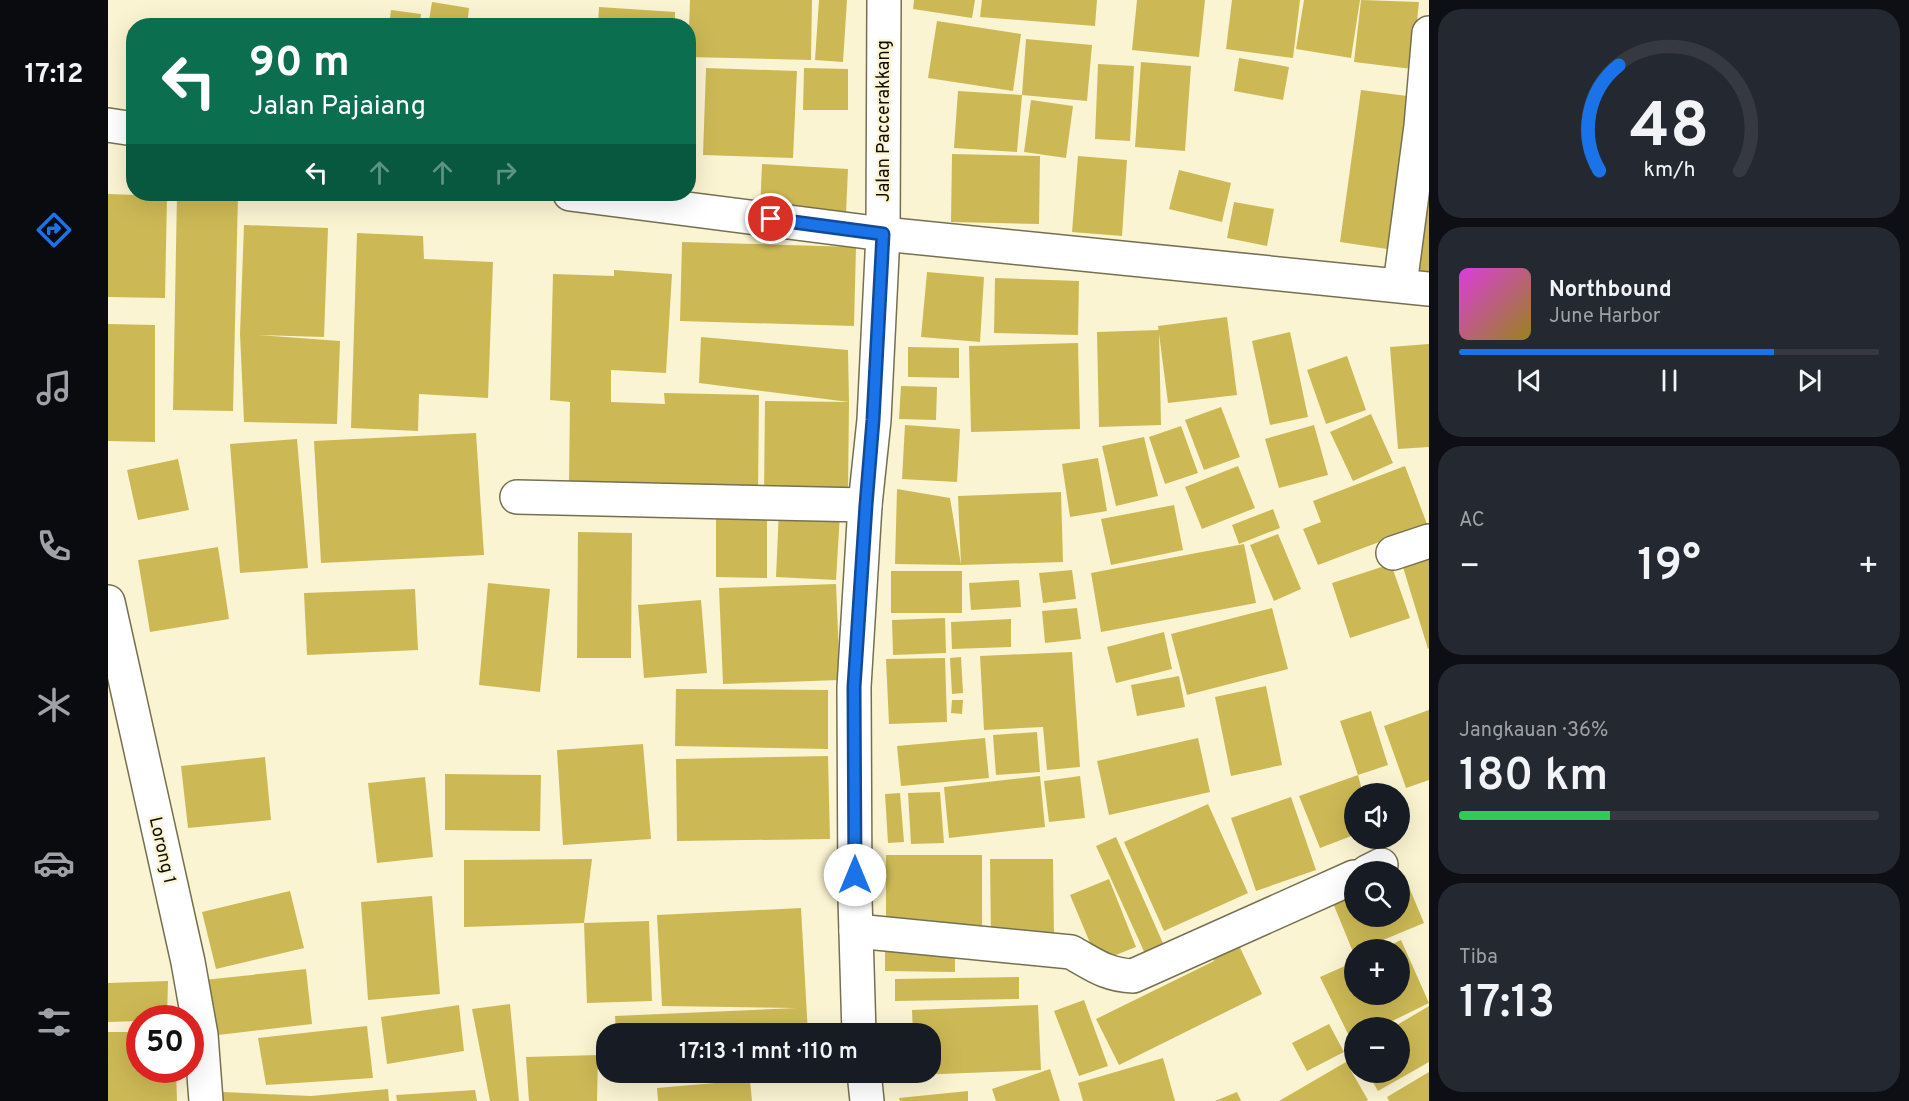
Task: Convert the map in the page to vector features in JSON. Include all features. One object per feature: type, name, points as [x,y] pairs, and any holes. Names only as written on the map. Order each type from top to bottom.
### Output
[{"type":"street","name":"Jalan Paccerakkang","points":[[859,1023],[854,687],[873,420],[883,234],[884,0]]},
{"type":"street","points":[[625,201],[883,234],[1415,287],[1421,126],[1429,33]]},
{"type":"street","points":[[108,125],[126,128]]},
{"type":"street","points":[[517,497],[866,505]]},
{"type":"street","points":[[1393,553],[1429,541]]},
{"type":"street","name":"Lorong 1","points":[[108,602],[188,962],[201,1035],[206,1101]]},
{"type":"street","points":[[856,931],[1071,952],[1099,969],[1116,975],[1133,976],[1344,882]]},
{"type":"street","points":[[865,1083],[867,1101]]},
{"type":"building","points":[[690,0],[812,0],[811,60],[696,57],[696,18],[689,18]]},
{"type":"building","points":[[819,0],[847,0],[843,62],[815,60]]},
{"type":"building","points":[[914,0],[975,0],[972,18],[913,9]]},
{"type":"building","points":[[982,0],[1097,0],[1095,26],[980,17]]},
{"type":"building","points":[[1137,0],[1205,0],[1199,57],[1132,50]]},
{"type":"building","points":[[1232,0],[1300,0],[1293,58],[1226,49]]},
{"type":"building","points":[[1304,0],[1360,0],[1351,58],[1296,49]]},
{"type":"building","points":[[1361,0],[1419,2],[1412,69],[1354,62]]},
{"type":"building","points":[[432,2],[469,8],[468,18],[429,18]]},
{"type":"building","points":[[599,7],[675,12],[675,18],[598,18]]},
{"type":"building","points":[[391,10],[421,14],[421,18],[390,18]]},
{"type":"building","points":[[937,21],[1021,34],[1013,91],[928,78]]},
{"type":"building","points":[[1026,39],[1092,45],[1087,101],[1022,95]]},
{"type":"building","points":[[1239,58],[1289,67],[1283,100],[1234,91]]},
{"type":"building","points":[[1141,62],[1191,66],[1185,151],[1135,147]]},
{"type":"building","points":[[1098,64],[1134,66],[1130,141],[1095,139]]},
{"type":"building","points":[[706,68],[797,71],[793,158],[703,155]]},
{"type":"building","points":[[804,68],[848,69],[848,110],[803,110]]},
{"type":"building","points":[[1361,90],[1415,97],[1394,250],[1340,242]]},
{"type":"building","points":[[958,91],[1022,95],[1017,152],[954,148]]},
{"type":"building","points":[[1031,100],[1073,106],[1066,158],[1024,152]]},
{"type":"building","points":[[1429,113],[1429,273],[1407,270]]},
{"type":"building","points":[[952,154],[1040,156],[1039,224],[951,222]]},
{"type":"building","points":[[1078,156],[1127,160],[1122,236],[1072,232]]},
{"type":"building","points":[[762,164],[848,169],[846,214],[760,210]]},
{"type":"building","points":[[1179,170],[1231,183],[1222,222],[1169,209]]},
{"type":"building","points":[[108,194],[126,195],[126,201],[167,201],[165,298],[108,297]]},
{"type":"building","points":[[177,201],[238,201],[233,411],[173,410]]},
{"type":"building","points":[[1234,202],[1274,209],[1267,246],[1227,238]]},
{"type":"building","points":[[244,225],[328,228],[324,337],[258,335],[340,341],[337,424],[244,422],[240,334]]},
{"type":"building","points":[[357,233],[423,236],[424,259],[493,262],[488,398],[419,394],[418,431],[351,428]]},
{"type":"building","points":[[682,242],[856,247],[854,326],[680,321]]},
{"type":"building","points":[[614,270],[672,274],[666,373],[611,370],[611,402],[665,404],[664,393],[759,395],[758,494],[569,482],[570,402],[550,400],[553,274],[614,276]]},
{"type":"building","points":[[927,272],[984,277],[980,342],[921,337]]},
{"type":"building","points":[[995,278],[1079,281],[1078,335],[994,333]]},
{"type":"building","points":[[1227,317],[1237,395],[1168,403],[1158,326]]},
{"type":"building","points":[[108,324],[155,325],[155,442],[108,441]]},
{"type":"building","points":[[1159,330],[1161,425],[1099,427],[1097,332]]},
{"type":"building","points":[[1290,332],[1308,417],[1270,425],[1252,341]]},
{"type":"building","points":[[701,337],[848,350],[849,402],[699,383]]},
{"type":"building","points":[[1078,343],[1080,429],[971,432],[969,346]]},
{"type":"building","points":[[1429,344],[1429,447],[1398,449],[1390,347]]},
{"type":"building","points":[[908,347],[959,348],[959,378],[908,377]]},
{"type":"building","points":[[1347,356],[1366,410],[1326,424],[1307,370]]},
{"type":"building","points":[[901,386],[937,387],[936,420],[899,419]]},
{"type":"building","points":[[765,401],[849,402],[848,494],[764,492]]},
{"type":"building","points":[[1221,407],[1240,457],[1204,470],[1185,420]]},
{"type":"building","points":[[1371,414],[1393,463],[1353,481],[1330,432]]},
{"type":"building","points":[[905,425],[960,429],[957,482],[902,479]]},
{"type":"building","points":[[1314,425],[1328,475],[1279,488],[1265,439]]},
{"type":"building","points":[[1181,426],[1198,473],[1165,484],[1149,437]]},
{"type":"building","points":[[476,433],[484,555],[321,563],[314,441]]},
{"type":"building","points":[[1144,437],[1158,496],[1116,506],[1102,446]]},
{"type":"building","points":[[297,439],[308,568],[240,573],[230,444]]},
{"type":"building","points":[[1098,458],[1107,511],[1070,517],[1062,464]]},
{"type":"building","points":[[178,459],[189,510],[138,520],[127,470]]},
{"type":"building","points":[[1238,466],[1255,508],[1202,529],[1185,487]]},
{"type":"building","points":[[1405,466],[1427,524],[1318,565],[1303,529],[1321,522],[1313,501]]},
{"type":"building","points":[[897,489],[950,498],[961,565],[895,564]]},
{"type":"building","points":[[1061,492],[1063,562],[961,565],[958,496]]},
{"type":"building","points":[[1174,505],[1183,550],[1111,565],[1101,519]]},
{"type":"building","points":[[1273,509],[1280,528],[1239,544],[1232,525]]},
{"type":"building","points":[[779,510],[840,514],[836,580],[776,577]]},
{"type":"building","points":[[716,513],[767,513],[767,578],[716,577]]},
{"type":"building","points":[[578,532],[632,533],[631,658],[577,658]]},
{"type":"building","points":[[1278,534],[1301,589],[1274,601],[1250,545]]},
{"type":"building","points":[[1244,544],[1256,603],[1101,632],[1091,573]]},
{"type":"building","points":[[1429,545],[1429,648],[1428,649],[1399,554]]},
{"type":"building","points":[[218,547],[229,619],[150,632],[138,560]]},
{"type":"building","points":[[1391,564],[1410,618],[1350,638],[1332,583]]},
{"type":"building","points":[[1072,570],[1076,599],[1043,603],[1039,573]]},
{"type":"building","points":[[891,571],[962,571],[962,613],[891,613]]},
{"type":"building","points":[[1019,580],[1021,607],[971,610],[969,583]]},
{"type":"building","points":[[488,583],[550,589],[540,692],[479,685]]},
{"type":"building","points":[[836,584],[840,680],[723,684],[719,588]]},
{"type":"building","points":[[415,589],[418,650],[307,655],[304,593]]},
{"type":"building","points":[[701,600],[707,673],[644,678],[638,605]]},
{"type":"building","points":[[1077,608],[1081,639],[1045,643],[1042,611]]},
{"type":"building","points":[[1272,608],[1288,669],[1187,695],[1171,634]]},
{"type":"building","points":[[945,618],[946,653],[893,655],[892,620]]},
{"type":"building","points":[[1011,619],[1011,647],[952,649],[951,622]]},
{"type":"building","points":[[1164,632],[1172,669],[1116,683],[1107,647]]},
{"type":"building","points":[[1072,652],[1080,767],[1047,770],[1043,727],[984,730],[980,656]]},
{"type":"building","points":[[961,657],[963,693],[952,694],[950,658]]},
{"type":"building","points":[[945,658],[947,722],[889,724],[886,659]]},
{"type":"building","points":[[1179,676],[1185,707],[1137,716],[1131,685]]},
{"type":"building","points":[[1266,686],[1282,765],[1231,776],[1215,697]]},
{"type":"building","points":[[676,689],[828,690],[828,749],[675,746]]},
{"type":"building","points":[[952,700],[963,700],[962,714],[951,713]]},
{"type":"building","points":[[1429,710],[1429,780],[1410,787],[1410,783],[1404,783],[1384,726]]},
{"type":"building","points":[[1371,711],[1388,765],[1358,775],[1340,721]]},
{"type":"building","points":[[1037,732],[1040,772],[996,775],[993,735]]},
{"type":"building","points":[[985,738],[989,778],[901,786],[897,746]]},
{"type":"building","points":[[1198,738],[1210,792],[1109,815],[1097,761]]},
{"type":"building","points":[[643,744],[651,839],[563,845],[557,750]]},
{"type":"building","points":[[828,756],[830,839],[677,841],[676,759]]},
{"type":"building","points":[[265,757],[271,820],[188,828],[181,766]]},
{"type":"building","points":[[445,774],[541,775],[540,831],[445,830]]},
{"type":"building","points":[[1358,775],[1360,783],[1344,783],[1344,839],[1320,848],[1299,796]]},
{"type":"building","points":[[1040,776],[1045,827],[949,838],[944,787]]},
{"type":"building","points":[[1080,776],[1085,818],[1049,822],[1044,781]]},
{"type":"building","points":[[425,777],[433,857],[377,863],[368,783]]},
{"type":"building","points":[[940,792],[944,843],[911,844],[908,793]]},
{"type":"building","points":[[900,793],[904,842],[888,843],[885,794]]},
{"type":"building","points":[[1291,797],[1316,870],[1256,891],[1231,818]]},
{"type":"building","points":[[1208,804],[1248,893],[1164,931],[1124,842]]},
{"type":"building","points":[[1116,837],[1166,950],[1147,958],[1096,846]]},
{"type":"building","points":[[886,855],[982,855],[982,932],[886,932]]},
{"type":"building","points":[[592,859],[584,923],[464,927],[464,860]]},
{"type":"building","points":[[990,859],[1053,859],[1054,938],[991,938]]},
{"type":"building","points":[[1109,879],[1136,947],[1098,962],[1070,895]]},
{"type":"building","points":[[1410,889],[1424,923],[1385,939],[1348,939],[1333,903],[1344,899],[1344,927],[1410,927]]},
{"type":"building","points":[[290,891],[304,948],[216,969],[202,912]]},
{"type":"building","points":[[432,896],[440,994],[368,1000],[361,902]]},
{"type":"building","points":[[801,908],[807,1023],[615,1023],[615,1016],[797,1008],[662,1006],[657,915]]},
{"type":"building","points":[[649,921],[652,1001],[587,1003],[584,923]]},
{"type":"building","points":[[1234,935],[1262,994],[1119,1065],[1096,1019],[1214,961],[1208,946]]},
{"type":"building","points":[[885,940],[955,941],[955,972],[885,971]]},
{"type":"building","points":[[1410,960],[1429,1003],[1400,1017],[1344,1017],[1344,1026],[1320,977],[1344,966],[1344,1005],[1410,1005]]},
{"type":"building","points":[[306,969],[312,1024],[210,1036],[204,980]]},
{"type":"building","points":[[1019,977],[1019,999],[895,1001],[895,979]]},
{"type":"building","points":[[168,981],[167,1005],[126,1005],[126,1021],[108,1022],[108,983]]},
{"type":"building","points":[[1084,1000],[1108,1066],[1079,1076],[1054,1011]]},
{"type":"building","points":[[510,1004],[519,1101],[490,1101],[472,1009]]},
{"type":"building","points":[[459,1005],[464,1051],[387,1064],[381,1017]]},
{"type":"building","points":[[1038,1005],[1041,1070],[941,1074],[941,1023],[913,1023],[912,1010]]},
{"type":"building","points":[[1429,1006],[1429,1062],[1410,1073],[1410,1017]]},
{"type":"building","points":[[1329,1024],[1344,1052],[1307,1071],[1292,1043]]},
{"type":"building","points":[[367,1026],[373,1078],[266,1085],[258,1038]]},
{"type":"building","points":[[108,1032],[126,1032],[126,1083],[176,1083],[177,1101],[108,1101]]},
{"type":"building","points":[[596,1055],[597,1101],[529,1101],[526,1057]]},
{"type":"building","points":[[1163,1058],[1175,1101],[1083,1101],[1078,1083]]},
{"type":"building","points":[[1344,1063],[1344,1083],[1358,1083],[1368,1100],[1366,1101],[1279,1101]]},
{"type":"building","points":[[1050,1069],[1060,1101],[996,1101],[992,1089]]},
{"type":"building","points":[[1429,1072],[1429,1101],[1389,1101],[1387,1097]]},
{"type":"building","points":[[715,1083],[750,1083],[752,1101],[658,1101],[657,1088]]},
{"type":"building","points":[[1373,1083],[1392,1083],[1378,1091]]},
{"type":"building","points":[[388,1089],[389,1101],[223,1101],[223,1092],[311,1096]]},
{"type":"building","points":[[475,1090],[477,1101],[397,1101],[396,1095]]},
{"type":"building","points":[[968,1091],[968,1101],[900,1101],[899,1098]]},
{"type":"building","points":[[1237,1092],[1241,1101],[1215,1101]]},
{"type":"route","points":[[771,219],[883,234],[873,420],[854,687],[855,875]]}]
